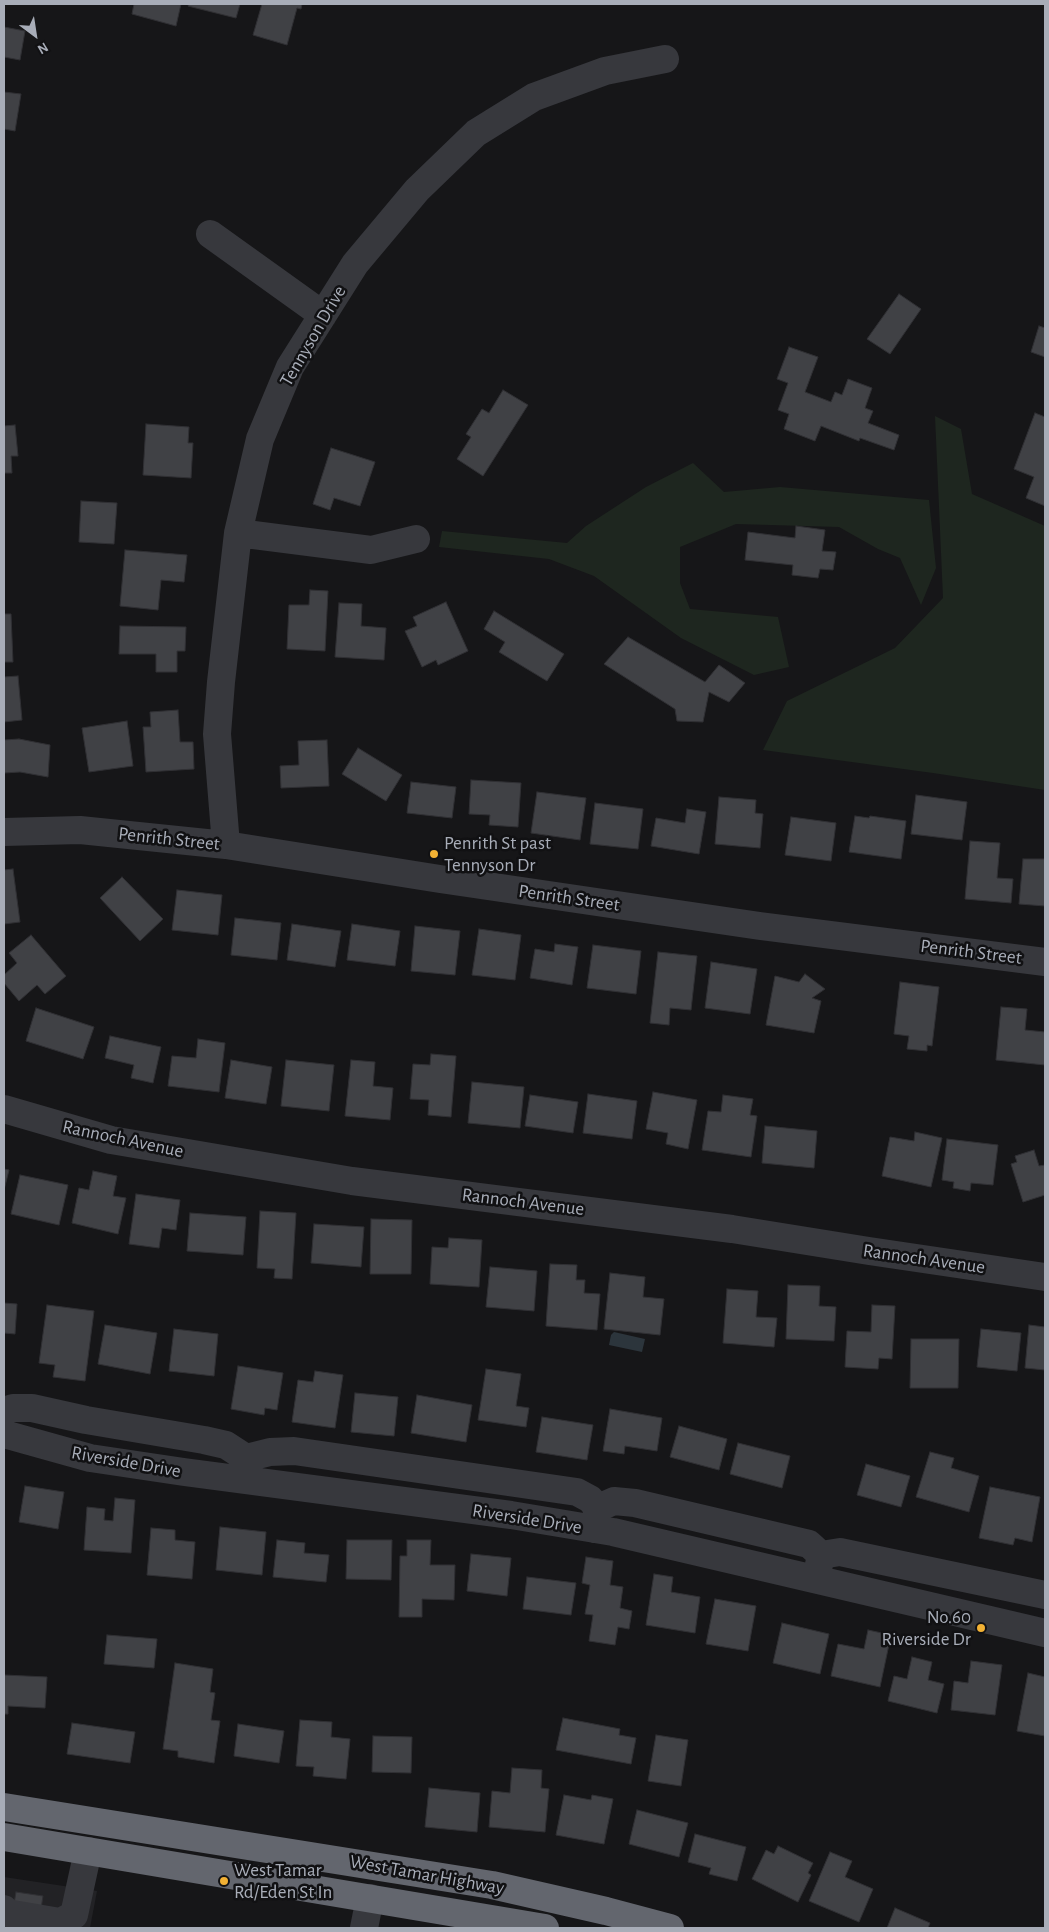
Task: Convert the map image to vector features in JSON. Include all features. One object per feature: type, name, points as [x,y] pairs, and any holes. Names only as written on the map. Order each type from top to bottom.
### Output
[{"type":"highway","name":"West Tamar Highway","points":[[4,1807],[492,1885],[670,1928]]},
{"type":"highway","name":"West Tamar Highway","points":[[4,1837],[545,1928]]},
{"type":"street","name":"Tennyson Drive","points":[[226,845],[217,734],[238,533],[260,439],[290,367],[355,264],[417,190],[476,133],[534,97],[605,71],[665,59]]},
{"type":"street","points":[[210,234],[323,315]]},
{"type":"street","points":[[238,533],[371,550],[416,539]]},
{"type":"street","name":"Penrith Street","points":[[4,832],[80,830],[226,845],[440,880],[760,926],[1045,962]]},
{"type":"street","name":"Rannoch Avenue","points":[[4,1109],[111,1140],[352,1181],[723,1228],[1045,1277]]},
{"type":"street","points":[[4,1411],[13,1408],[32,1408],[122,1427],[226,1445],[244,1469],[270,1452],[294,1451],[577,1492],[590,1499],[596,1518]]},
{"type":"street","name":"Riverside Drive","points":[[4,1434],[90,1458],[244,1469],[512,1515],[596,1518],[818,1567],[1045,1632]]},
{"type":"street","points":[[818,1567],[840,1552],[1045,1595]]},
{"type":"street","points":[[4,1909],[7,1913],[60,1922],[74,1915],[88,1850]]},
{"type":"street","points":[[364,1928],[370,1898]]},
{"type":"shaded area","points":[[935,416],[961,429],[972,494],[1045,526],[1045,790],[763,750],[787,701],[895,648],[943,598]]},
{"type":"shaded area","points":[[693,463],[724,492],[780,487],[929,500],[936,568],[921,605],[900,558],[878,549],[839,527],[736,524],[680,547],[680,583],[690,609],[778,617],[789,667],[754,675],[681,638],[594,576],[549,559],[439,547],[442,531],[567,543],[586,526],[646,487]]},
{"type":"shaded area","points":[[614,1332],[645,1339],[642,1352],[609,1345],[611,1335]]},
{"type":"shaded area","points":[[4,1877],[97,1891],[90,1928],[4,1928]]},
{"type":"building","points":[[134,4],[181,4],[176,26],[132,14]]},
{"type":"building","points":[[189,4],[240,4],[236,18],[188,6]]},
{"type":"building","points":[[262,4],[302,4],[301,9],[297,8],[287,45],[253,35]]},
{"type":"building","points":[[4,27],[25,31],[20,60],[4,57]]},
{"type":"building","points":[[4,92],[21,94],[15,131],[4,129]]},
{"type":"building","points":[[899,294],[921,309],[890,354],[867,339]]},
{"type":"building","points":[[1039,326],[1045,328],[1045,357],[1031,352]]},
{"type":"building","points":[[789,347],[818,357],[805,392],[831,402],[835,392],[842,395],[848,379],[872,388],[865,408],[873,411],[868,423],[899,435],[894,450],[860,438],[859,441],[821,426],[815,441],[784,429],[789,414],[778,410],[788,383],[777,379]]},
{"type":"building","points":[[503,390],[528,405],[483,476],[457,459],[471,437],[466,434],[482,409],[489,413]]},
{"type":"building","points":[[1035,413],[1045,417],[1045,506],[1026,498],[1034,477],[1014,469]]},
{"type":"building","points":[[146,424],[189,427],[188,443],[193,443],[191,478],[143,475]]},
{"type":"building","points":[[15,425],[18,456],[11,456],[12,473],[4,473],[4,426]]},
{"type":"building","points":[[331,448],[375,462],[360,506],[334,498],[330,510],[313,504]]},
{"type":"building","points":[[81,501],[117,503],[114,544],[79,542]]},
{"type":"building","points":[[796,526],[825,530],[822,551],[836,552],[833,570],[820,569],[818,578],[792,575],[793,565],[745,560],[748,532],[795,538]]},
{"type":"building","points":[[125,550],[187,555],[184,582],[161,580],[158,610],[120,606]]},
{"type":"building","points":[[310,590],[328,591],[325,651],[287,649],[289,605],[309,605]]},
{"type":"building","points":[[446,602],[468,651],[438,665],[436,660],[422,667],[405,631],[417,626],[413,617]]},
{"type":"building","points":[[339,603],[362,604],[361,626],[386,628],[384,660],[335,657]]},
{"type":"building","points":[[494,611],[564,654],[547,681],[499,652],[505,642],[484,629]]},
{"type":"building","points":[[4,614],[11,614],[13,662],[4,662]]},
{"type":"building","points":[[120,626],[186,627],[185,651],[177,651],[177,672],[156,672],[156,654],[119,654]]},
{"type":"building","points":[[628,637],[705,682],[719,665],[745,683],[729,702],[709,692],[703,722],[677,721],[675,709],[604,664]]},
{"type":"building","points":[[18,676],[22,720],[4,722],[4,677]]},
{"type":"building","points":[[178,710],[180,742],[193,742],[194,769],[146,772],[143,727],[151,727],[150,712]]},
{"type":"building","points":[[127,721],[133,766],[89,772],[82,728]]},
{"type":"building","points":[[19,739],[50,745],[48,777],[20,772],[4,773],[4,740]]},
{"type":"building","points":[[327,740],[329,786],[281,788],[280,766],[299,765],[298,741]]},
{"type":"building","points":[[358,748],[402,775],[386,801],[342,774]]},
{"type":"building","points":[[471,780],[521,783],[518,827],[489,825],[490,815],[469,814]]},
{"type":"building","points":[[411,782],[456,787],[452,818],[407,813]]},
{"type":"building","points":[[537,792],[586,798],[580,840],[531,833]]},
{"type":"building","points":[[916,795],[967,802],[962,840],[911,834]]},
{"type":"building","points":[[719,797],[756,800],[755,813],[763,814],[760,848],[715,844]]},
{"type":"building","points":[[595,803],[643,809],[638,849],[590,844]]},
{"type":"building","points":[[687,809],[706,812],[699,854],[651,846],[656,818],[685,823]]},
{"type":"building","points":[[855,816],[906,821],[901,859],[849,852]]},
{"type":"building","points":[[791,817],[836,823],[831,861],[785,855]]},
{"type":"building","points":[[970,841],[1000,843],[997,878],[1013,879],[1011,903],[965,899]]},
{"type":"building","points":[[1023,859],[1045,859],[1045,906],[1019,904]]},
{"type":"building","points":[[13,869],[20,922],[4,924],[4,870]]},
{"type":"building","points":[[122,877],[163,919],[140,941],[100,898]]},
{"type":"building","points":[[177,890],[222,895],[218,935],[172,930]]},
{"type":"building","points":[[235,918],[281,923],[277,960],[231,955]]},
{"type":"building","points":[[292,924],[341,931],[335,967],[287,960]]},
{"type":"building","points":[[352,924],[400,931],[395,966],[347,960]]},
{"type":"building","points":[[415,926],[460,931],[455,975],[411,971]]},
{"type":"building","points":[[479,929],[521,935],[515,980],[472,975]]},
{"type":"building","points":[[31,935],[66,976],[45,994],[37,985],[19,1001],[4,983],[4,975],[17,963],[9,953]]},
{"type":"building","points":[[555,944],[578,947],[572,985],[530,978],[535,949],[554,952]]},
{"type":"building","points":[[593,945],[641,951],[636,994],[587,988]]},
{"type":"building","points":[[658,952],[697,956],[691,1010],[670,1008],[669,1025],[650,1023]]},
{"type":"building","points":[[711,962],[757,969],[750,1014],[705,1008]]},
{"type":"building","points":[[805,974],[825,989],[812,998],[821,1001],[814,1033],[766,1025],[775,976],[799,982]]},
{"type":"building","points":[[900,982],[939,987],[932,1046],[927,1045],[927,1051],[907,1049],[909,1036],[894,1034]]},
{"type":"building","points":[[1001,1007],[1027,1009],[1025,1030],[1045,1032],[1045,1065],[996,1060]]},
{"type":"building","points":[[36,1008],[94,1027],[83,1059],[26,1041]]},
{"type":"building","points":[[110,1036],[161,1047],[153,1083],[131,1078],[134,1065],[105,1058]]},
{"type":"building","points":[[198,1039],[225,1043],[219,1092],[168,1086],[172,1056],[196,1058]]},
{"type":"building","points":[[431,1054],[456,1056],[451,1117],[428,1115],[429,1100],[410,1099],[413,1064],[430,1065]]},
{"type":"building","points":[[231,1060],[272,1067],[266,1104],[225,1098]]},
{"type":"building","points":[[286,1060],[334,1065],[329,1111],[281,1106]]},
{"type":"building","points":[[351,1060],[375,1062],[373,1086],[393,1088],[390,1120],[345,1116]]},
{"type":"building","points":[[472,1082],[524,1087],[520,1128],[468,1123]]},
{"type":"building","points":[[653,1092],[697,1100],[688,1149],[666,1144],[668,1133],[646,1129]]},
{"type":"building","points":[[588,1094],[637,1101],[632,1139],[583,1133]]},
{"type":"building","points":[[530,1095],[578,1102],[573,1133],[525,1126]]},
{"type":"building","points":[[723,1095],[753,1099],[750,1115],[757,1116],[751,1157],[702,1150],[708,1111],[721,1112]]},
{"type":"building","points":[[765,1126],[817,1131],[814,1168],[762,1163]]},
{"type":"building","points":[[915,1132],[942,1138],[931,1187],[882,1176],[890,1137],[914,1141]]},
{"type":"building","points":[[947,1139],[998,1145],[993,1185],[971,1183],[970,1191],[953,1188],[954,1182],[942,1180]]},
{"type":"building","points":[[1034,1150],[1039,1166],[1045,1165],[1045,1195],[1023,1202],[1011,1164],[1017,1162],[1015,1156]]},
{"type":"building","points":[[4,1169],[9,1170],[4,1190]]},
{"type":"building","points":[[93,1171],[117,1176],[113,1196],[126,1198],[118,1234],[72,1223],[79,1188],[89,1190]]},
{"type":"building","points":[[20,1175],[68,1185],[59,1225],[11,1214]]},
{"type":"building","points":[[136,1194],[180,1200],[176,1230],[162,1228],[159,1248],[129,1244]]},
{"type":"building","points":[[260,1211],[296,1213],[292,1279],[274,1278],[275,1269],[257,1268]]},
{"type":"building","points":[[190,1213],[246,1217],[243,1255],[187,1251]]},
{"type":"building","points":[[371,1219],[412,1220],[411,1274],[370,1274]]},
{"type":"building","points":[[314,1224],[364,1227],[361,1267],[311,1263]]},
{"type":"building","points":[[449,1238],[482,1240],[479,1287],[430,1284],[432,1247],[448,1248]]},
{"type":"building","points":[[550,1264],[577,1265],[576,1280],[585,1280],[584,1293],[600,1294],[597,1330],[546,1326]]},
{"type":"building","points":[[490,1267],[537,1271],[534,1311],[486,1307]]},
{"type":"building","points":[[610,1273],[645,1277],[643,1297],[664,1299],[660,1335],[604,1329]]},
{"type":"building","points":[[788,1285],[820,1286],[819,1306],[836,1307],[834,1341],[786,1339]]},
{"type":"building","points":[[727,1289],[758,1291],[756,1317],[777,1318],[774,1347],[723,1343]]},
{"type":"building","points":[[4,1303],[17,1304],[15,1334],[4,1333]]},
{"type":"building","points":[[47,1305],[94,1311],[85,1381],[53,1377],[55,1365],[39,1363]]},
{"type":"building","points":[[872,1305],[895,1306],[892,1359],[879,1358],[878,1369],[845,1367],[847,1331],[871,1332]]},
{"type":"building","points":[[105,1325],[157,1333],[150,1374],[98,1364]]},
{"type":"building","points":[[1029,1325],[1045,1327],[1045,1370],[1025,1368]]},
{"type":"building","points":[[174,1329],[218,1334],[214,1376],[169,1371]]},
{"type":"building","points":[[981,1329],[1021,1333],[1017,1371],[977,1367]]},
{"type":"building","points":[[911,1339],[959,1339],[958,1388],[910,1388]]},
{"type":"building","points":[[238,1366],[283,1373],[277,1410],[265,1408],[264,1415],[231,1409]]},
{"type":"building","points":[[486,1369],[521,1374],[516,1406],[529,1408],[526,1427],[478,1420]]},
{"type":"building","points":[[315,1371],[343,1375],[335,1428],[292,1422],[298,1380],[313,1382]]},
{"type":"building","points":[[355,1393],[398,1397],[394,1436],[351,1432]]},
{"type":"building","points":[[417,1395],[472,1405],[466,1442],[411,1433]]},
{"type":"building","points":[[610,1409],[662,1418],[657,1451],[625,1446],[624,1454],[603,1451]]},
{"type":"building","points":[[542,1417],[593,1425],[587,1460],[536,1452]]},
{"type":"building","points":[[679,1426],[727,1439],[719,1470],[670,1457]]},
{"type":"building","points":[[738,1443],[790,1456],[782,1488],[730,1474]]},
{"type":"building","points":[[930,1452],[954,1458],[951,1468],[979,1476],[969,1512],[916,1497]]},
{"type":"building","points":[[866,1464],[910,1476],[901,1507],[857,1495]]},
{"type":"building","points":[[25,1486],[64,1492],[58,1529],[19,1522]]},
{"type":"building","points":[[990,1487],[1040,1497],[1032,1542],[1015,1538],[1013,1545],[979,1538]]},
{"type":"building","points":[[115,1498],[135,1500],[131,1553],[84,1550],[87,1507],[105,1509],[104,1520],[113,1521]]},
{"type":"building","points":[[220,1527],[266,1532],[262,1575],[216,1570]]},
{"type":"building","points":[[151,1528],[175,1530],[175,1540],[195,1542],[192,1579],[147,1575]]},
{"type":"building","points":[[277,1540],[305,1543],[304,1553],[329,1555],[326,1582],[273,1577]]},
{"type":"building","points":[[347,1540],[392,1540],[391,1580],[346,1579]]},
{"type":"building","points":[[407,1540],[431,1540],[430,1565],[455,1565],[454,1600],[422,1599],[422,1617],[399,1617],[400,1556],[407,1556]]},
{"type":"building","points":[[471,1554],[511,1558],[507,1596],[467,1591]]},
{"type":"building","points":[[586,1557],[613,1561],[610,1585],[623,1587],[620,1608],[632,1611],[629,1629],[618,1627],[615,1645],[589,1641],[593,1615],[585,1614],[590,1585],[582,1583]]},
{"type":"building","points":[[654,1574],[673,1577],[671,1592],[700,1597],[695,1633],[646,1625]]},
{"type":"building","points":[[527,1577],[576,1583],[571,1615],[523,1609]]},
{"type":"building","points":[[715,1599],[756,1606],[748,1651],[706,1644]]},
{"type":"building","points":[[782,1623],[829,1634],[820,1674],[773,1663]]},
{"type":"building","points":[[868,1630],[891,1635],[880,1687],[831,1676],[838,1644],[864,1649]]},
{"type":"building","points":[[107,1635],[157,1639],[154,1668],[104,1664]]},
{"type":"building","points":[[912,1657],[932,1662],[928,1680],[944,1684],[937,1713],[888,1701],[894,1676],[907,1679]]},
{"type":"building","points":[[971,1661],[1002,1665],[995,1715],[951,1710],[954,1681],[968,1683]]},
{"type":"building","points":[[175,1663],[213,1669],[210,1692],[215,1693],[211,1720],[220,1721],[214,1763],[178,1757],[178,1751],[163,1749]]},
{"type":"building","points":[[1028,1673],[1045,1677],[1045,1736],[1017,1731]]},
{"type":"building","points":[[4,1675],[47,1677],[45,1708],[8,1706],[8,1714],[4,1714]]},
{"type":"building","points":[[563,1718],[620,1729],[619,1735],[636,1738],[631,1764],[556,1750]]},
{"type":"building","points":[[300,1720],[332,1722],[331,1737],[350,1739],[346,1779],[313,1776],[314,1767],[296,1766]]},
{"type":"building","points":[[72,1723],[135,1732],[130,1763],[67,1754]]},
{"type":"building","points":[[238,1724],[284,1731],[279,1763],[234,1756]]},
{"type":"building","points":[[656,1735],[688,1740],[681,1786],[648,1781]]},
{"type":"building","points":[[373,1736],[412,1737],[411,1773],[372,1772]]},
{"type":"building","points":[[512,1768],[542,1770],[541,1788],[549,1789],[545,1832],[489,1827],[492,1791],[510,1793]]},
{"type":"building","points":[[429,1788],[480,1793],[477,1832],[425,1827]]},
{"type":"building","points":[[564,1795],[591,1800],[592,1795],[613,1799],[604,1844],[556,1835]]},
{"type":"building","points":[[637,1810],[688,1823],[679,1857],[629,1844]]},
{"type":"building","points":[[695,1834],[746,1847],[737,1881],[709,1874],[711,1868],[688,1862]]},
{"type":"building","points":[[778,1846],[813,1863],[808,1873],[811,1875],[798,1902],[752,1879],[766,1850],[774,1854]]},
{"type":"building","points":[[830,1852],[852,1861],[845,1877],[873,1889],[859,1922],[809,1901]]},
{"type":"building","points":[[16,1892],[43,1896],[38,1928],[10,1928]]},
{"type":"building","points":[[895,1908],[930,1923],[928,1928],[887,1928]]},
{"type":"place","name":"Penrith St past Tennyson Dr","points":[[434,854]]},
{"type":"place","name":"No.60 Riverside Dr","points":[[981,1628]]},
{"type":"place","name":"West Tamar Rd/Eden St In","points":[[224,1881]]}]
